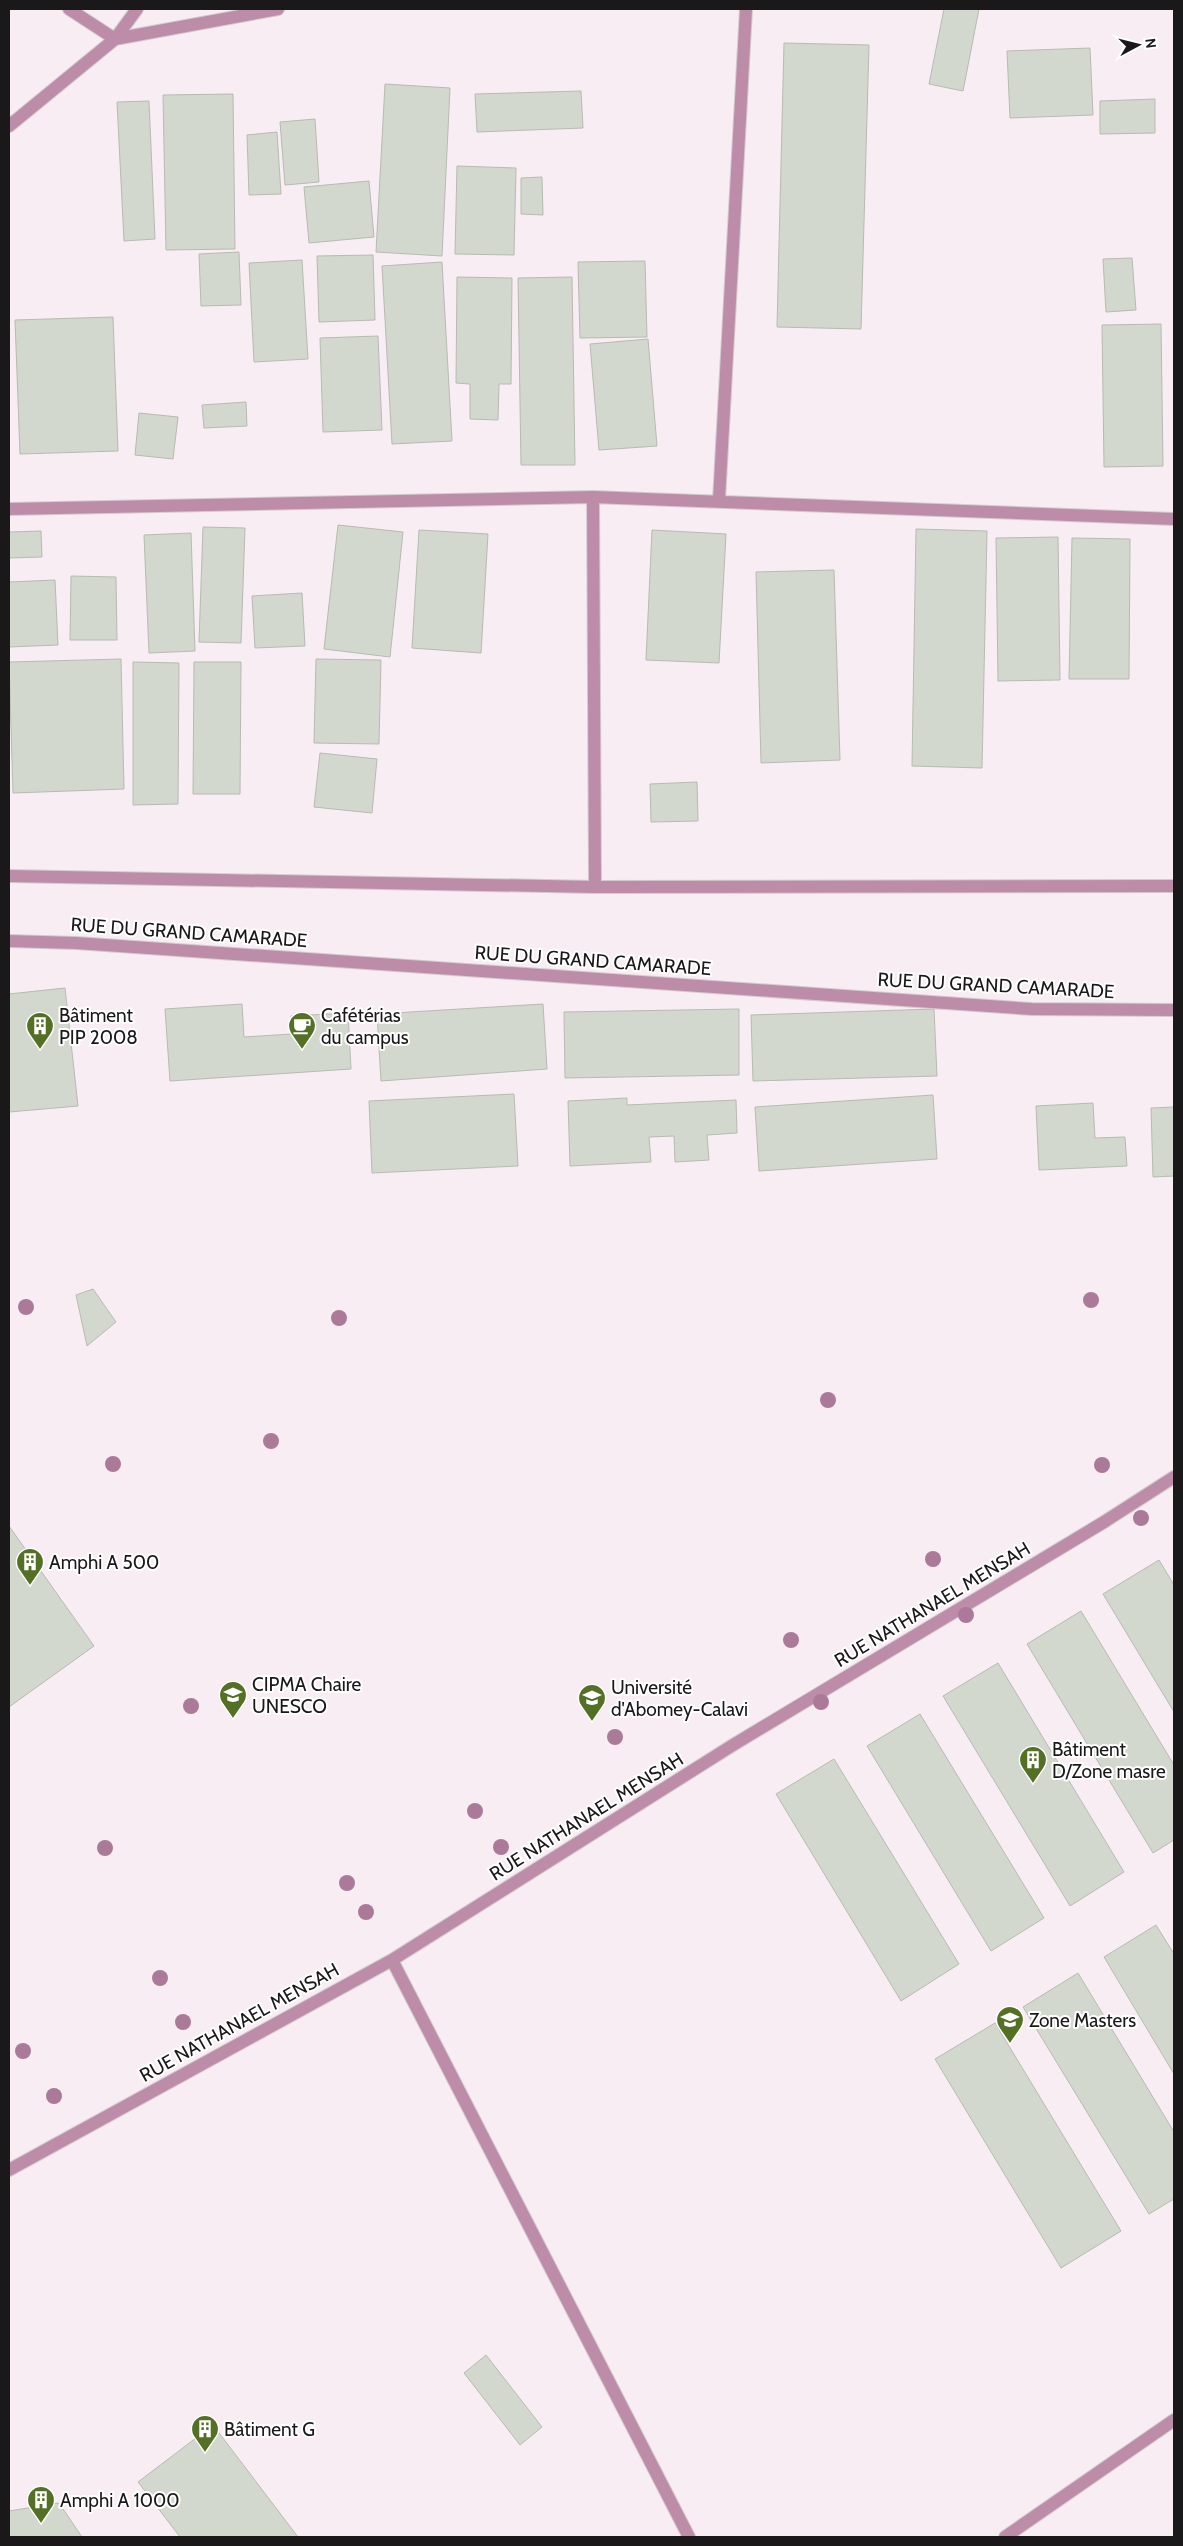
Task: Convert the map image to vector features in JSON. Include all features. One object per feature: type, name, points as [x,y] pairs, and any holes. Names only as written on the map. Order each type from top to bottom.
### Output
[{"type":"street","points":[[69,9],[115,38],[278,9]]},
{"type":"street","points":[[9,126],[115,38],[137,9]]},
{"type":"street","points":[[719,500],[746,9]]},
{"type":"street","points":[[593,496],[595,887]]},
{"type":"street","points":[[9,509],[593,496],[1174,519]]},
{"type":"street","points":[[9,876],[595,887],[1174,886]]},
{"type":"street","name":"RUE DU GRAND CAMARADE","points":[[9,941],[76,943],[1032,1009],[1174,1010]]},
{"type":"street","name":"RUE NATHANAEL MENSAH","points":[[9,2170],[392,1960],[733,1745],[1104,1522],[1174,1477]]},
{"type":"street","points":[[392,1960],[689,2537]]},
{"type":"street","points":[[1005,2537],[1174,2420]]},
{"type":"building","points":[[944,9],[979,9],[963,91],[929,84]]},
{"type":"building","points":[[784,43],[869,45],[861,329],[777,327]]},
{"type":"building","points":[[1090,48],[1093,115],[1010,118],[1007,51]]},
{"type":"building","points":[[385,84],[450,88],[442,256],[376,252]]},
{"type":"building","points":[[581,91],[583,128],[477,132],[475,94]]},
{"type":"building","points":[[233,94],[235,249],[166,250],[163,95]]},
{"type":"building","points":[[1155,99],[1155,133],[1100,134],[1100,101]]},
{"type":"building","points":[[149,101],[155,239],[124,241],[117,102]]},
{"type":"building","points":[[315,119],[319,182],[285,185],[280,122]]},
{"type":"building","points":[[277,132],[281,194],[249,195],[247,135]]},
{"type":"building","points":[[457,166],[516,168],[514,255],[455,254]]},
{"type":"building","points":[[542,177],[543,215],[521,214],[521,178]]},
{"type":"building","points":[[369,181],[374,237],[309,243],[304,187]]},
{"type":"building","points":[[239,252],[241,305],[201,306],[199,254]]},
{"type":"building","points":[[373,255],[375,320],[319,322],[317,256]]},
{"type":"building","points":[[1132,258],[1136,310],[1106,312],[1103,259]]},
{"type":"building","points":[[302,260],[308,359],[254,362],[249,263]]},
{"type":"building","points":[[645,261],[647,337],[580,338],[578,262]]},
{"type":"building","points":[[442,262],[452,441],[392,444],[382,266]]},
{"type":"building","points":[[457,277],[512,278],[511,384],[499,384],[498,420],[470,419],[470,384],[456,383]]},
{"type":"building","points":[[572,277],[575,465],[521,465],[518,278]]},
{"type":"building","points":[[113,317],[118,451],[20,454],[15,320]]},
{"type":"building","points":[[1161,324],[1163,466],[1104,467],[1102,325]]},
{"type":"building","points":[[378,336],[382,430],[323,432],[320,338]]},
{"type":"building","points":[[648,339],[657,446],[599,450],[590,344]]},
{"type":"building","points":[[246,402],[247,426],[204,428],[202,405]]},
{"type":"building","points":[[139,413],[178,417],[173,459],[135,455]]},
{"type":"building","points":[[338,525],[403,532],[390,657],[324,649]]},
{"type":"building","points":[[203,527],[245,528],[241,643],[199,642]]},
{"type":"building","points":[[916,529],[987,531],[982,768],[912,766]]},
{"type":"building","points":[[419,530],[488,534],[481,653],[412,648]]},
{"type":"building","points":[[652,530],[726,534],[719,663],[646,660]]},
{"type":"building","points":[[41,531],[42,557],[9,558],[9,532]]},
{"type":"building","points":[[191,533],[195,651],[149,653],[144,535]]},
{"type":"building","points":[[1058,537],[1060,680],[998,681],[996,538]]},
{"type":"building","points":[[1072,538],[1130,539],[1129,679],[1069,679]]},
{"type":"building","points":[[834,570],[840,760],[761,763],[756,572]]},
{"type":"building","points":[[71,576],[116,577],[117,640],[70,640]]},
{"type":"building","points":[[55,580],[58,645],[9,647],[9,582]]},
{"type":"building","points":[[302,593],[305,646],[255,648],[252,596]]},
{"type":"building","points":[[121,659],[124,789],[13,793],[9,662]]},
{"type":"building","points":[[316,659],[381,660],[379,744],[314,743]]},
{"type":"building","points":[[133,662],[179,663],[178,804],[133,805]]},
{"type":"building","points":[[194,662],[241,662],[240,794],[193,794]]},
{"type":"building","points":[[320,753],[377,759],[372,813],[314,807]]},
{"type":"building","points":[[697,782],[698,821],[651,822],[650,784]]},
{"type":"building","name":"Bâtiment PIP 2008","points":[[65,988],[78,1106],[9,1112],[9,994]]},
{"type":"building","points":[[242,1004],[244,1037],[292,1034],[291,1016],[348,1013],[351,1069],[170,1081],[165,1009]]},
{"type":"building","points":[[543,1004],[547,1069],[381,1081],[377,1014]]},
{"type":"building","points":[[739,1009],[739,1075],[565,1078],[564,1012]]},
{"type":"building","points":[[934,1009],[937,1076],[753,1081],[751,1015]]},
{"type":"building","points":[[514,1094],[518,1166],[372,1173],[369,1101]]},
{"type":"building","points":[[933,1095],[937,1159],[759,1171],[755,1107]]},
{"type":"building","points":[[627,1098],[627,1105],[736,1100],[737,1133],[707,1135],[709,1160],[675,1162],[674,1136],[649,1137],[651,1162],[570,1166],[568,1101]]},
{"type":"building","points":[[1093,1103],[1095,1138],[1125,1137],[1127,1166],[1039,1170],[1036,1106]]},
{"type":"building","points":[[1174,1107],[1174,1176],[1153,1177],[1151,1108]]},
{"type":"building","points":[[93,1289],[116,1322],[87,1346],[76,1295]]},
{"type":"building","name":"Amphi A 500","points":[[9,1526],[94,1646],[9,1707]]},
{"type":"building","points":[[1159,1560],[1174,1585],[1174,1712],[1103,1594]]},
{"type":"building","points":[[1081,1611],[1174,1765],[1174,1840],[1153,1853],[1027,1644]]},
{"type":"building","name":"Bâtiment D/Zone masre","points":[[998,1663],[1124,1872],[1070,1906],[943,1696]]},
{"type":"building","points":[[920,1714],[1044,1918],[991,1951],[867,1746]]},
{"type":"building","points":[[834,1759],[959,1964],[901,2001],[776,1794]]},
{"type":"building","points":[[1156,1925],[1174,1954],[1174,2074],[1104,1957]]},
{"type":"building","points":[[1078,1973],[1174,2132],[1174,2199],[1149,2214],[1023,2007]]},
{"type":"building","points":[[995,2023],[1121,2231],[1061,2268],[935,2059]]},
{"type":"building","points":[[486,2355],[542,2427],[520,2445],[464,2373]]},
{"type":"building","name":"Bâtiment G","points":[[213,2425],[298,2537],[180,2537],[138,2482]]},
{"type":"building","name":"Amphi A 1000","points":[[59,2503],[82,2537],[9,2537],[9,2511]]},
{"type":"place","name":"Bâtiment PIP 2008","points":[[40,1050]]},
{"type":"place","name":"Cafétérias du campus","points":[[302,1050]]},
{"type":"place","name":"Amphi A 500","points":[[30,1586]]},
{"type":"place","name":"CIPMA Chaire UNESCO","points":[[233,1719]]},
{"type":"place","name":"Université d'Abomey-Calavi","points":[[592,1722]]},
{"type":"place","name":"Bâtiment D/Zone masre","points":[[1033,1784]]},
{"type":"place","name":"Zone Masters","points":[[1010,2044]]},
{"type":"place","name":"Bâtiment G","points":[[205,2453]]},
{"type":"place","name":"Amphi A 1000","points":[[41,2524]]}]
